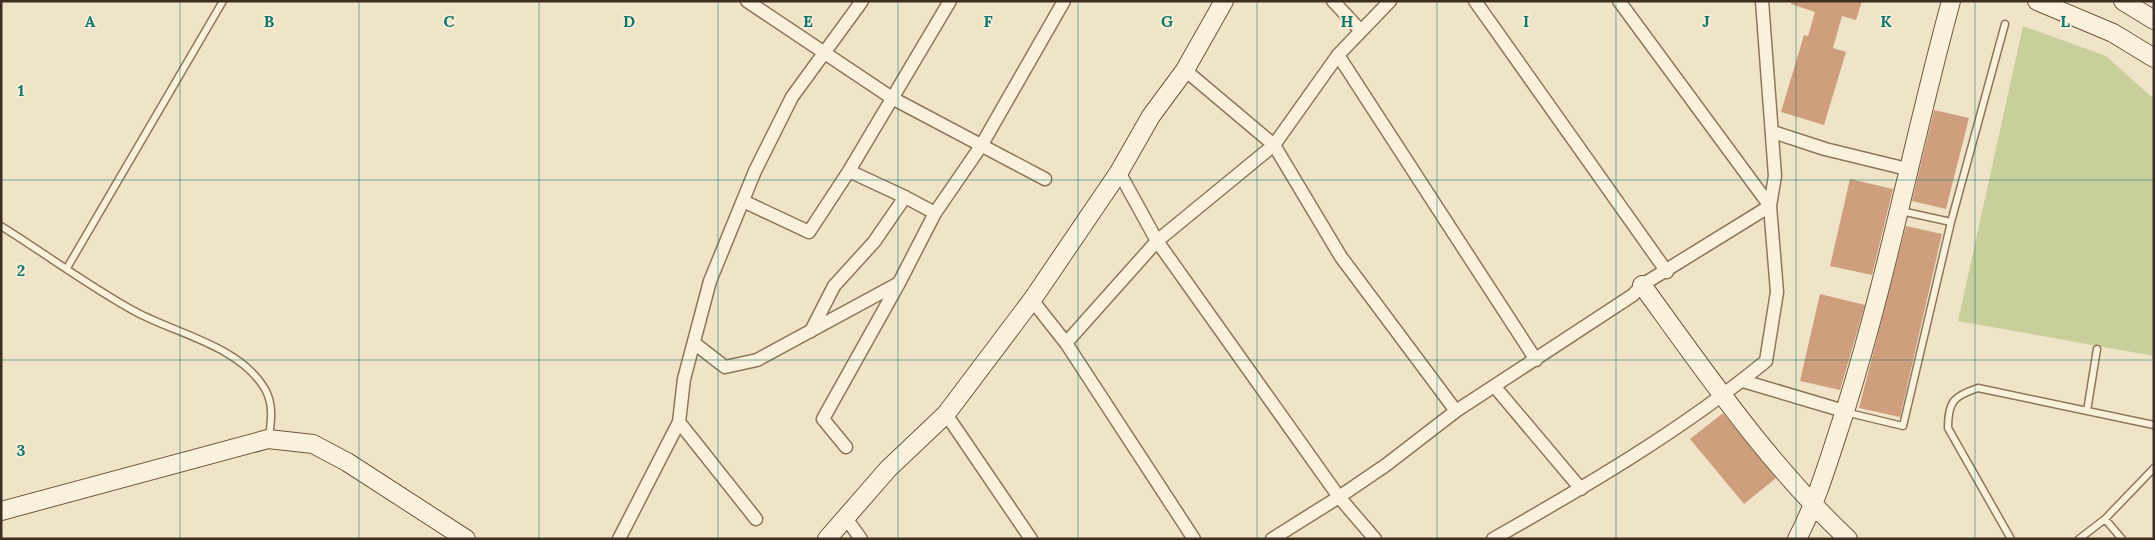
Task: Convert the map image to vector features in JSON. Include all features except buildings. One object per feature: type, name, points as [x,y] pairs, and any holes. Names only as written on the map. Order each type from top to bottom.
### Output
[{"type":"street","points":[[747,1],[892,98],[1045,179]]},
{"type":"street","points":[[619,539],[679,422],[684,379],[710,281],[755,171],[792,97],[862,1]]},
{"type":"street","points":[[743,201],[809,232],[849,171],[950,1]]},
{"type":"street","points":[[846,447],[823,419],[899,283],[935,213],[980,146],[1064,1]]},
{"type":"street","points":[[827,539],[888,469],[946,414],[1032,300],[1119,172],[1151,116],[1185,70],[1224,1]]},
{"type":"street","points":[[1333,1],[1361,31]]},
{"type":"street","points":[[1066,343],[1157,241],[1274,145],[1338,55],[1390,1]]},
{"type":"street","points":[[1475,1],[1667,272]]},
{"type":"street","points":[[1618,1],[1770,206]]},
{"type":"street","points":[[1493,539],[1581,489],[1723,397],[1766,361],[1777,292],[1770,206],[1776,176],[1762,1]]},
{"type":"street","points":[[1797,539],[1814,507],[1868,339],[1907,169],[1951,1]]},
{"type":"street","points":[[2037,1],[2112,32],[2154,58]]},
{"type":"street","points":[[2123,1],[2154,20]]},
{"type":"street","points":[[1338,55],[1536,360]]},
{"type":"street","points":[[1185,70],[1274,145],[1341,257],[1456,411]]},
{"type":"street","points":[[1773,132],[1825,149],[1907,169]]},
{"type":"street","points":[[849,171],[905,196],[935,213]]},
{"type":"street","points":[[1119,172],[1157,241],[1339,497],[1375,539]]},
{"type":"street","points":[[811,331],[834,286],[874,242],[905,196]]},
{"type":"street","points":[[1272,539],[1386,465],[1456,411],[1633,295],[1642,285],[1667,272],[1770,206]]},
{"type":"street","points":[[694,343],[725,367],[757,360],[899,283]]},
{"type":"street","points":[[1642,285],[1723,397],[1814,507],[1848,539]]},
{"type":"street","points":[[1032,300],[1066,343],[1194,539]]},
{"type":"street","points":[[1743,380],[1844,411]]},
{"type":"street","points":[[1495,387],[1581,489]]},
{"type":"street","points":[[946,414],[1031,539]]},
{"type":"street","points":[[679,422],[756,518]]},
{"type":"street","points":[[1,511],[268,439],[314,444],[347,462],[466,539]]},
{"type":"street","points":[[846,518],[861,539]]},
{"type":"lane","points":[[67,268],[223,1]]},
{"type":"lane","points":[[1844,411],[1903,426],[1951,222],[2005,24]]},
{"type":"lane","points":[[1898,210],[1951,222]]},
{"type":"lane","points":[[1,226],[137,312],[202,340],[241,363],[265,390],[272,412],[268,439]]},
{"type":"lane","points":[[2087,411],[2097,349]]},
{"type":"lane","points":[[2011,539],[1948,428],[1948,410],[1958,395],[1978,388],[2154,425]]},
{"type":"lane","points":[[2079,539],[2105,519],[2154,468]]},
{"type":"lane","points":[[2105,519],[2122,539]]},
{"type":"green space","points":[[2023,26],[2106,56],[2154,99],[2154,356],[1958,321]]}]
